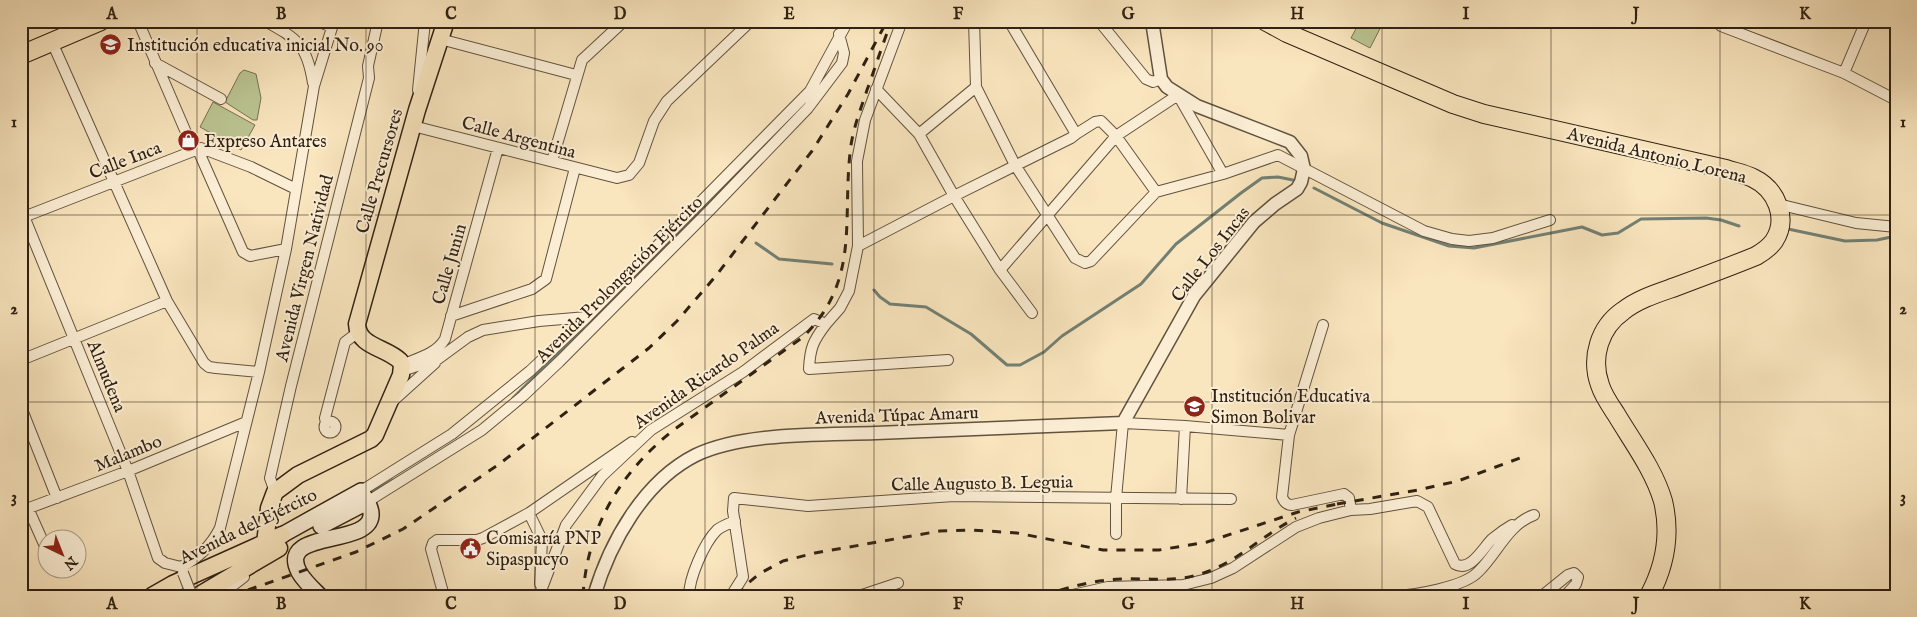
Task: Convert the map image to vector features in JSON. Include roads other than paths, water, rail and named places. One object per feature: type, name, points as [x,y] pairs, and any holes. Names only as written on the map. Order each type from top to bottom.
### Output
[{"type":"highway","points":[[21,55],[101,21]]},
{"type":"highway","name":"Avenida Antonio Lorena","points":[[1265,21],[1287,33],[1453,104],[1515,122],[1726,169],[1753,178],[1765,187],[1778,204]]},
{"type":"highway","points":[[1649,596],[1657,582],[1665,552],[1667,538],[1665,514],[1660,494],[1651,474],[1601,388],[1596,365],[1599,345],[1609,324],[1625,309],[1656,294],[1756,256],[1768,248],[1779,229],[1780,214],[1778,204]]},
{"type":"main road","name":"Calle Precursores","points":[[357,332],[357,324],[417,110],[446,21]]},
{"type":"main road","points":[[275,545],[268,518],[269,508],[276,492],[298,475],[371,439],[388,406],[402,368],[397,357],[362,339],[357,332]]},
{"type":"main road","points":[[320,596],[299,572],[296,560],[299,552],[311,544],[356,532],[367,525],[371,517],[364,496]]},
{"type":"main road","name":"Avenida del Ejército","points":[[198,596],[275,545],[364,496]]},
{"type":"main road","name":"Avenida del Ejército","points":[[152,596],[173,584],[275,545]]},
{"type":"street","points":[[138,21],[188,137],[198,150],[243,252],[250,256],[286,249]]},
{"type":"street","points":[[265,21],[291,36],[301,45],[311,68],[314,86]]},
{"type":"street","name":"Avenida Virgen Natividad","points":[[276,492],[270,478],[290,386],[369,78],[368,66],[378,21]]},
{"type":"street","points":[[417,110],[425,21]]},
{"type":"street","name":"Calle Argentina","points":[[413,126],[617,178],[629,175],[639,163],[654,121],[667,101],[751,21]]},
{"type":"street","name":"Avenida Prolongación Ejército","points":[[364,496],[452,434],[530,371],[588,317],[810,91],[839,34],[848,21]]},
{"type":"street","points":[[902,21],[866,120],[857,161],[858,246],[849,291],[840,308],[814,339],[810,351],[809,369],[948,360]]},
{"type":"street","points":[[974,21],[976,87],[1014,165],[1075,258],[1085,263],[1091,261],[1156,192],[1223,174],[1278,155],[1424,231],[1452,239],[1469,241],[1493,238],[1550,220]]},
{"type":"street","points":[[1008,21],[1076,134]]},
{"type":"street","points":[[1099,21],[1146,79],[1153,82],[1161,79]]},
{"type":"street","points":[[1152,21],[1161,79],[1167,88],[1197,106],[1290,142],[1301,156],[1304,169]]},
{"type":"street","points":[[1844,74],[1866,21]]},
{"type":"street","points":[[1888,21],[1896,25]]},
{"type":"street","points":[[552,162],[576,75],[582,60],[622,22]]},
{"type":"street","points":[[192,596],[182,570],[212,543],[220,528],[259,372],[286,249],[314,86],[327,23]]},
{"type":"street","points":[[1721,26],[1844,74],[1896,100]]},
{"type":"street","name":"Avenida Prolongación Ejército","points":[[364,496],[482,430],[524,396],[559,362],[719,201],[808,108],[842,63],[844,53],[839,34]]},
{"type":"street","points":[[440,38],[576,75]]},
{"type":"street","points":[[52,42],[167,301],[204,363],[209,367],[259,372]]},
{"type":"street","points":[[155,63],[221,99]]},
{"type":"street","points":[[919,134],[976,87]]},
{"type":"street","points":[[876,89],[919,134],[954,196],[1000,270],[1032,313]]},
{"type":"street","points":[[1000,270],[1116,136],[1178,95]]},
{"type":"street","points":[[1178,95],[1223,174]]},
{"type":"street","points":[[858,246],[1014,165],[1071,138],[1101,120],[1116,136],[1156,192]]},
{"type":"street","points":[[198,150],[201,148],[251,167],[296,189]]},
{"type":"street","name":"Calle Junin","points":[[402,368],[440,348],[445,339],[498,148]]},
{"type":"street","name":"Calle Inca","points":[[22,215],[198,150]]},
{"type":"street","points":[[451,316],[532,289],[542,283],[549,272],[575,168]]},
{"type":"street","name":"Calle Los Incas","points":[[1122,424],[1194,296],[1254,222],[1297,189],[1304,169]]},
{"type":"street","points":[[1778,204],[1856,223],[1896,227]]},
{"type":"street","name":"Almudena","points":[[22,215],[128,470],[158,558],[182,570]]},
{"type":"street","points":[[21,360],[167,301]]},
{"type":"street","points":[[388,406],[438,359],[468,336],[483,330],[539,321],[588,317]]},
{"type":"street","name":"Avenida Ricardo Palma","points":[[539,596],[566,525],[602,476],[651,430],[743,372],[814,319],[826,324]]},
{"type":"street","points":[[1324,325],[1284,434],[1282,497],[1286,504],[1292,505],[1344,494],[1349,498],[1351,510]]},
{"type":"street","points":[[326,423],[325,418],[344,342],[357,332]]},
{"type":"street","points":[[402,368],[438,359]]},
{"type":"street","points":[[21,408],[58,498]]},
{"type":"street","name":"Malambo","points":[[25,509],[58,498],[246,422]]},
{"type":"street","points":[[1116,534],[1116,498],[1122,424]]},
{"type":"street","name":"Avenida Túpac Amaru","points":[[594,596],[602,572],[615,544],[644,498],[678,467],[696,456],[748,440],[819,435],[1122,424],[1186,426],[1284,434]]},
{"type":"street","points":[[1181,499],[1186,426]]},
{"type":"street","points":[[444,596],[431,549],[433,543],[437,540],[479,540],[529,513],[621,448],[651,430]]},
{"type":"street","name":"Calle Augusto B. Leguia","points":[[735,521],[733,511],[734,498],[808,506],[954,496],[1231,499]]},
{"type":"street","points":[[1068,596],[1108,587],[1183,585],[1205,580],[1233,568],[1296,527],[1319,518],[1351,510],[1370,509],[1417,500],[1424,503],[1428,507],[1455,564],[1459,566],[1465,566],[1474,560],[1493,538],[1506,528],[1512,525],[1515,527]]},
{"type":"street","points":[[25,509],[38,534]]},
{"type":"street","points":[[529,513],[542,540],[539,596]]},
{"type":"street","points":[[1394,596],[1416,594],[1469,580],[1478,573],[1523,519],[1534,515]]},
{"type":"street","points":[[689,596],[692,578],[705,548],[718,530],[735,521],[743,577],[731,596]]},
{"type":"street","points":[[219,596],[273,556],[275,545]]},
{"type":"street","points":[[1542,596],[1568,575],[1574,573],[1578,577],[1576,584],[1565,596]]},
{"type":"street","points":[[858,596],[898,583]]},
{"type":"waterway","points":[[619,292],[749,162]]},
{"type":"waterway","points":[[874,290],[890,304],[926,307],[971,334],[1007,365],[1020,365],[1044,352],[1062,336],[1141,284],[1176,244],[1262,178],[1278,177],[1293,180]]},
{"type":"waterway","points":[[1314,188],[1382,223],[1449,246],[1474,248],[1582,227],[1602,235],[1618,233],[1641,219],[1706,218],[1721,220],[1739,226]]},
{"type":"waterway","points":[[1788,229],[1845,241],[1877,240],[1896,236]]},
{"type":"waterway","points":[[756,243],[779,259],[832,264]]},
{"type":"waterway","points":[[513,398],[583,328]]},
{"type":"waterway","points":[[373,491],[393,480]]},
{"type":"railway","points":[[231,596],[356,552],[403,529],[498,465],[649,348],[677,321],[715,277],[812,151],[848,94],[887,21]]},
{"type":"railway","points":[[583,596],[591,547],[600,524],[610,502],[638,463],[675,429],[803,337],[822,315],[834,293],[845,247],[848,172],[852,138],[887,33]]},
{"type":"railway","points":[[1337,504],[1458,481],[1528,455]]},
{"type":"railway","points":[[738,596],[747,584],[759,574],[783,561],[815,553],[940,531],[972,530],[1017,533],[1103,550],[1159,550],[1207,542],[1298,512],[1343,503]]},
{"type":"railway","points":[[1043,596],[1091,582],[1121,579],[1169,579],[1197,575],[1224,564],[1296,518]]},
{"type":"place","name":"Institución educativa inicial No. 90","points":[[111,45]]},
{"type":"place","name":"Expreso Antares","points":[[188,141]]},
{"type":"place","name":"Institución Educativa Simon Bolivar","points":[[1195,406]]},
{"type":"place","name":"Comisaría PNP Sipaspucyo","points":[[470,548]]}]
